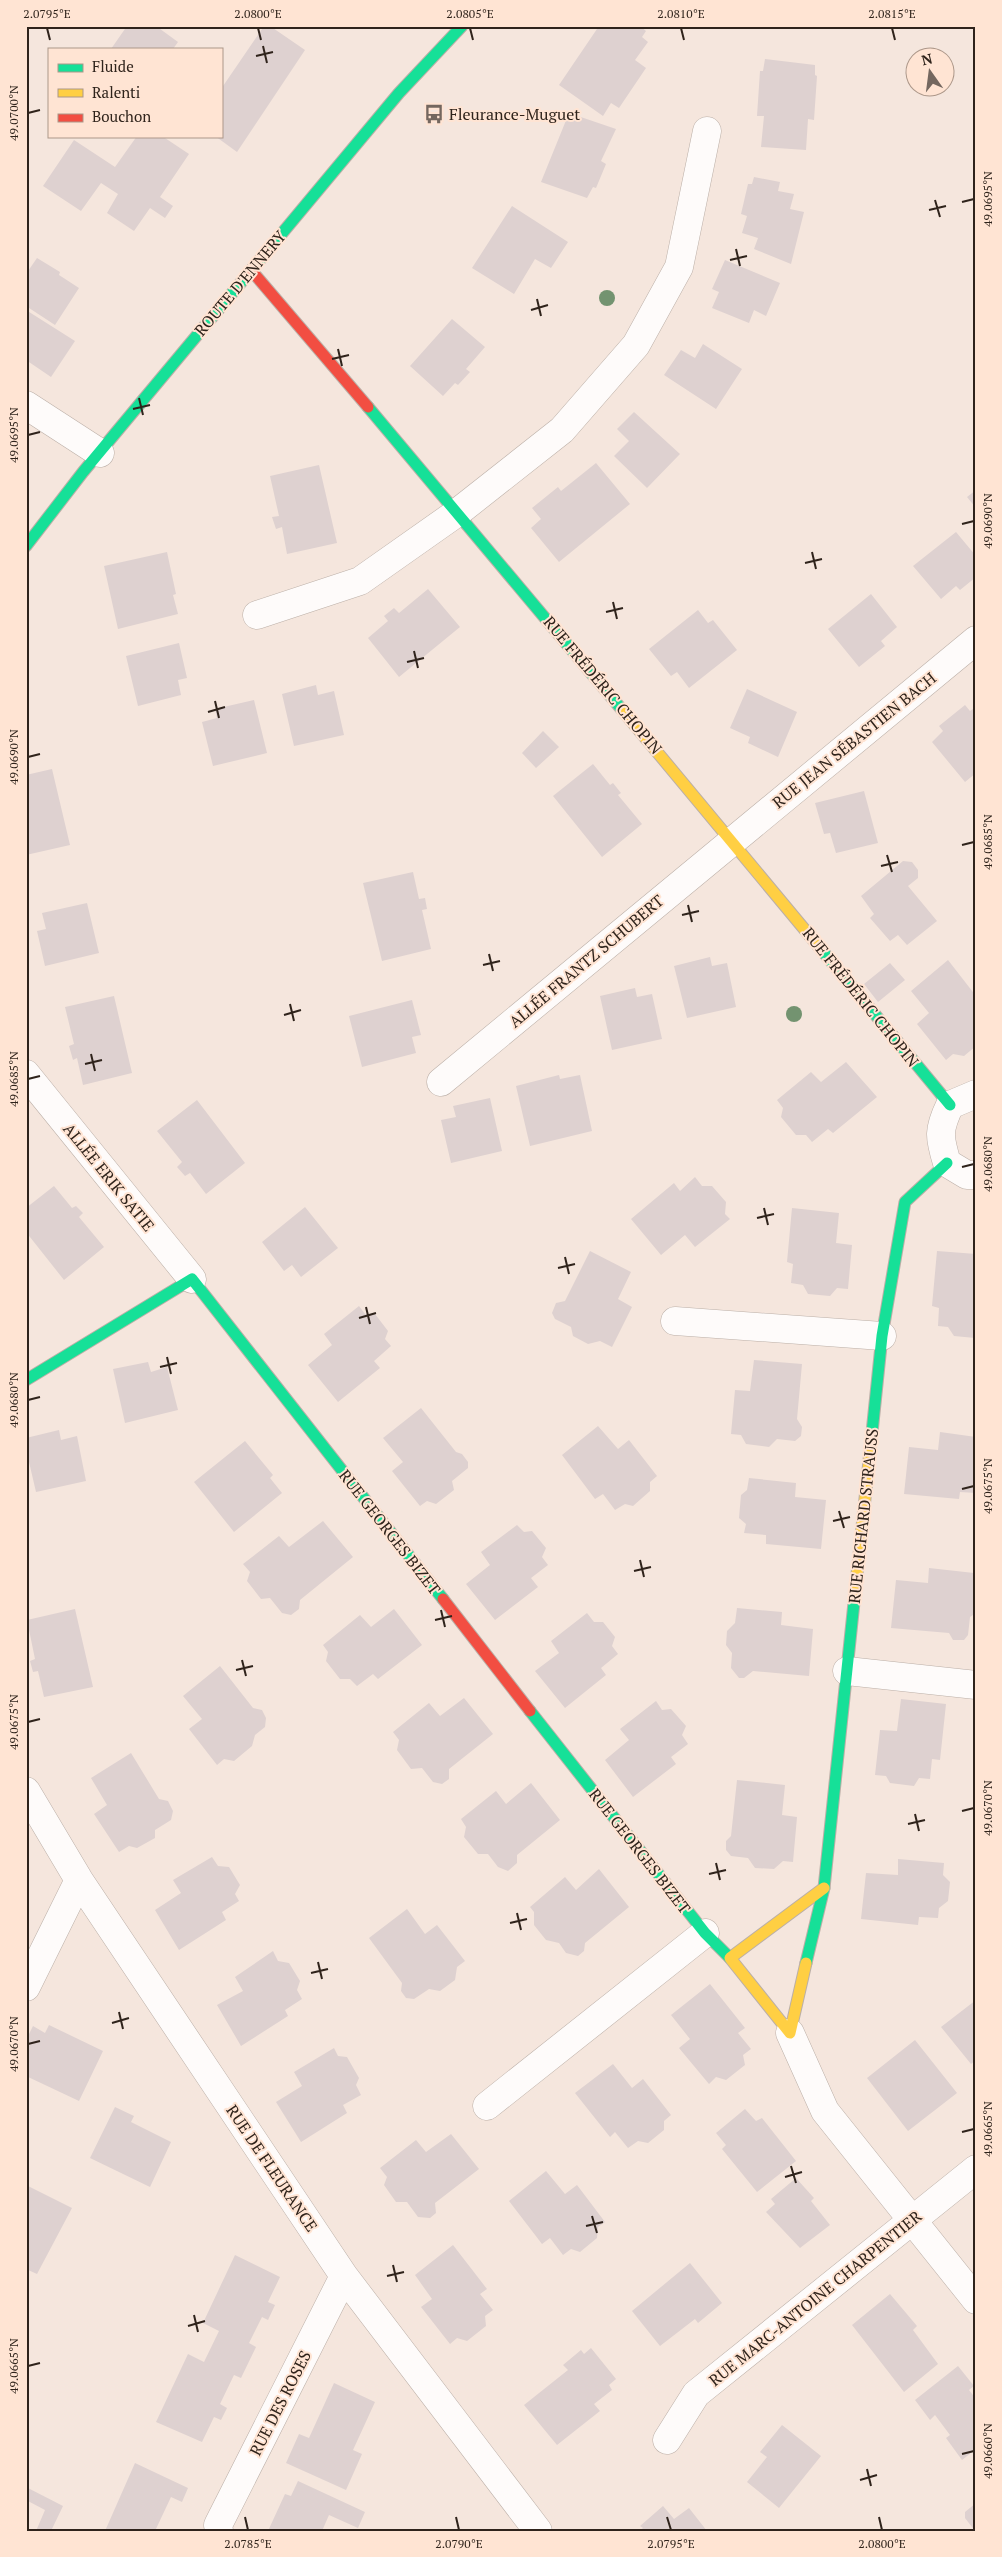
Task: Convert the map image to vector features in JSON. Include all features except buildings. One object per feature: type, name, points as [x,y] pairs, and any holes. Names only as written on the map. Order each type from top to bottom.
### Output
[{"type":"street","name":"ROUTE D'ENNERY","points":[[26,546],[100,453],[399,93],[462,26]]},
{"type":"street","points":[[257,615],[360,581],[458,512],[562,430],[636,345],[679,267],[707,130]]},
{"type":"street","name":"RUE FRÉDÉRIC CHOPIN","points":[[251,270],[458,512],[950,1105]]},
{"type":"street","points":[[26,405],[100,453]]},
{"type":"street","name":"RUE JEAN SÉBASTIEN BACH","points":[[732,840],[976,640]]},
{"type":"street","name":"ALLÉE FRANTZ SCHUBERT","points":[[441,1082],[732,840]]},
{"type":"street","name":"ALLÉE ERIK SATIE","points":[[26,1074],[192,1279]]},
{"type":"street","points":[[976,1094],[950,1105],[940,1124],[940,1140],[947,1163],[968,1175],[976,1175]]},
{"type":"street","name":"RUE RICHARD STRAUSS","points":[[790,2033],[824,1888],[882,1336],[905,1202],[947,1163]]},
{"type":"street","points":[[26,1380],[192,1279]]},
{"type":"street","name":"RUE GEORGES BIZET","points":[[192,1279],[705,1934],[730,1958],[790,2033]]},
{"type":"street","points":[[675,1321],[882,1336]]},
{"type":"street","points":[[847,1671],[976,1685]]},
{"type":"street","name":"RUE DE FLEURANCE","points":[[26,1790],[79,1880],[344,2276],[538,2531]]},
{"type":"street","points":[[26,1987],[79,1880]]},
{"type":"street","points":[[730,1958],[824,1888]]},
{"type":"street","points":[[487,2106],[705,1934]]},
{"type":"street","points":[[790,2033],[825,2111],[976,2300]]},
{"type":"street","name":"RUE MARC-ANTOINE CHARPENTIER","points":[[667,2440],[696,2394],[976,2169]]},
{"type":"street","name":"RUE DES ROSES","points":[[220,2531],[218,2525],[344,2276]]},
{"type":"traffic: fast","points":[[26,546],[83,472],[399,93],[462,26]]},
{"type":"traffic: fast","points":[[368,407],[623,711]]},
{"type":"traffic: fast","points":[[815,942],[950,1105]]},
{"type":"traffic: fast","points":[[871,1442],[882,1336],[905,1202],[947,1163]]},
{"type":"traffic: fast","points":[[26,1380],[192,1279],[443,1599]]},
{"type":"traffic: fast","points":[[806,1963],[824,1888],[855,1593]]},
{"type":"traffic: fast","points":[[530,1711],[705,1933],[730,1958]]},
{"type":"traffic: slow","points":[[623,711],[815,942]]},
{"type":"traffic: slow","points":[[855,1593],[871,1442]]},
{"type":"traffic: slow","points":[[806,1963],[790,2033],[730,1958],[824,1888]]},
{"type":"traffic: jam","points":[[251,270],[368,407]]},
{"type":"traffic: jam","points":[[443,1599],[530,1711]]},
{"type":"place","name":"Fleurance-Muguet","points":[[434,114]]}]
